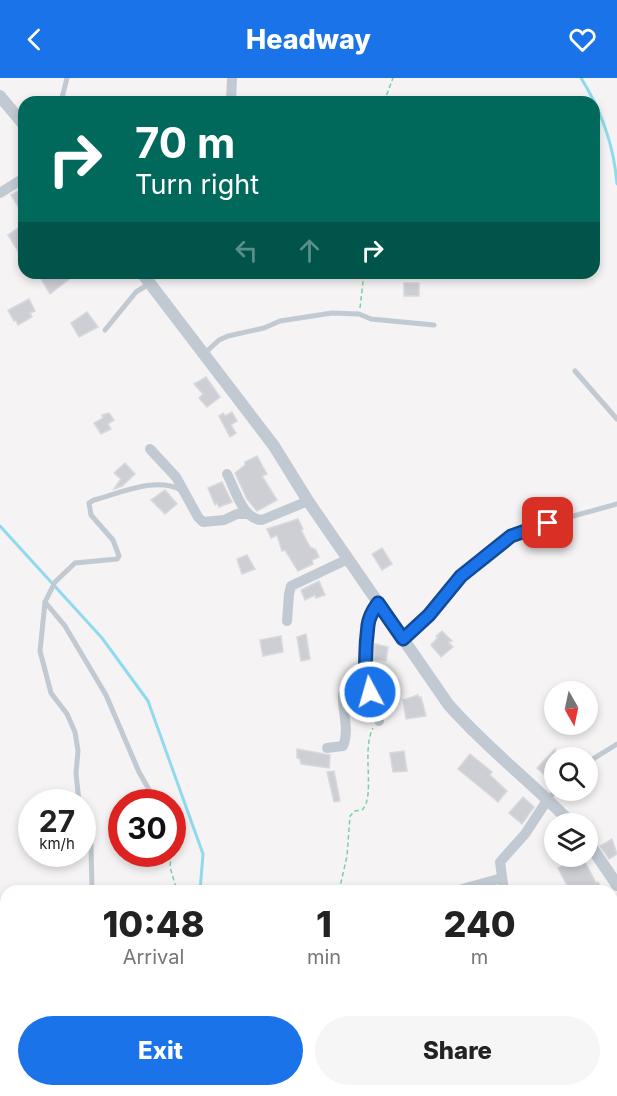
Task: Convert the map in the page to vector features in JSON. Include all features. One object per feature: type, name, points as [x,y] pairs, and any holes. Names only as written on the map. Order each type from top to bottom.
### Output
[{"type":"street","points":[[231,96],[232,78]]},
{"type":"street","points":[[0,96],[18,118]]},
{"type":"street","points":[[0,193],[18,182]]},
{"type":"street","points":[[147,279],[274,446],[308,501],[448,704],[470,729],[544,789]]},
{"type":"street","points":[[150,448],[176,477],[202,522],[224,520],[237,514],[247,514]]},
{"type":"street","points":[[227,474],[247,514],[256,520],[262,520],[308,501]]},
{"type":"street","points":[[287,621],[291,586],[348,559]]},
{"type":"street","points":[[378,603],[372,611],[368,624],[367,686],[379,721]]},
{"type":"street","points":[[327,748],[343,746],[346,739],[343,695],[363,690],[367,686]]},
{"type":"street","points":[[503,885],[500,862],[525,834],[548,801]]},
{"type":"street","points":[[598,857],[617,885]]},
{"type":"street","points":[[477,885],[502,878]]},
{"type":"lane","points":[[62,96],[67,78]]},
{"type":"lane","points":[[105,330],[145,279]]},
{"type":"lane","points":[[204,354],[219,340],[264,328],[280,321],[332,313],[358,314],[371,319],[434,325]]},
{"type":"lane","points":[[575,371],[617,420]]},
{"type":"lane","points":[[78,789],[76,772],[78,751],[75,732],[67,714],[51,693],[40,651],[45,602],[55,582],[75,563],[117,559],[119,556],[113,540],[91,515],[89,503],[156,484],[166,484],[183,491]]},
{"type":"lane","points":[[403,639],[429,615],[461,576],[511,536],[617,504]]},
{"type":"lane","points":[[45,602],[65,626],[106,695],[149,789]]},
{"type":"lane","points":[[598,756],[617,744]]},
{"type":"lane","points":[[92,867],[92,885]]},
{"type":"path","points":[[386,96],[393,78]]},
{"type":"path","points":[[358,314],[363,279]]},
{"type":"path","points":[[340,885],[347,856],[350,816],[355,811],[362,810],[368,802],[368,740],[372,729],[379,721]]},
{"type":"path","points":[[170,867],[175,885]]},
{"type":"building","points":[[18,191],[18,206],[11,195]]},
{"type":"building","points":[[18,228],[18,251],[8,235]]},
{"type":"building","points":[[41,279],[69,279],[50,294]]},
{"type":"building","points":[[404,283],[419,283],[419,296],[404,296]]},
{"type":"building","points":[[29,299],[35,311],[30,313],[32,317],[18,325],[8,310]]},
{"type":"building","points":[[87,312],[98,327],[79,337],[71,323]]},
{"type":"building","points":[[206,377],[220,397],[207,407],[199,398],[203,394],[194,384]]},
{"type":"building","points":[[232,412],[237,421],[231,425],[236,433],[230,437],[219,416]]},
{"type":"building","points":[[109,413],[114,420],[108,424],[111,429],[101,434],[94,423],[103,418],[102,415]]},
{"type":"building","points":[[257,456],[267,474],[262,476],[277,500],[257,511],[247,499],[235,473],[245,465],[245,462]]},
{"type":"building","points":[[125,463],[135,474],[122,486],[114,489],[121,479],[114,473]]},
{"type":"building","points":[[222,482],[232,502],[219,507],[217,503],[215,505],[208,488]]},
{"type":"building","points":[[165,490],[177,504],[165,514],[151,500]]},
{"type":"building","points":[[298,519],[310,547],[316,550],[319,557],[312,560],[313,564],[298,571],[285,550],[282,551],[277,535],[271,538],[267,529]]},
{"type":"building","points":[[382,548],[392,564],[382,570],[372,554]]},
{"type":"building","points":[[247,555],[255,569],[242,574],[237,559]]},
{"type":"building","points":[[319,581],[325,595],[316,598],[315,595],[305,600],[301,590]]},
{"type":"building","points":[[442,631],[452,641],[448,642],[453,647],[441,657],[431,645]]},
{"type":"building","points":[[306,634],[310,659],[301,661],[297,637]]},
{"type":"building","points":[[281,636],[283,652],[263,656],[260,640]]},
{"type":"building","points":[[375,644],[388,647],[386,661],[374,659]]},
{"type":"building","points":[[418,695],[419,698],[421,697],[426,716],[406,719],[403,700]]},
{"type":"building","points":[[297,749],[330,755],[329,768],[301,764],[300,759],[297,758]]},
{"type":"building","points":[[404,751],[407,771],[393,772],[390,753]]},
{"type":"building","points":[[470,754],[492,772],[490,775],[507,791],[498,802],[458,769]]},
{"type":"building","points":[[544,761],[544,774],[537,768]]},
{"type":"building","points":[[334,771],[340,801],[334,802],[327,772]]},
{"type":"building","points":[[523,797],[534,807],[522,824],[509,813]]},
{"type":"building","points":[[612,839],[617,854],[609,859],[600,846]]},
{"type":"building","points":[[560,867],[588,867],[596,883],[598,882],[600,885],[567,885],[558,868]]},
{"type":"waterway","points":[[581,78],[591,96]]},
{"type":"waterway","points":[[600,116],[613,156],[617,184]]},
{"type":"waterway","points":[[0,526],[102,638],[148,701],[203,854],[200,885]]},
{"type":"route","points":[[370,692],[366,676],[368,624],[372,611],[378,603],[403,639],[429,615],[461,576],[511,536],[548,523]]}]
